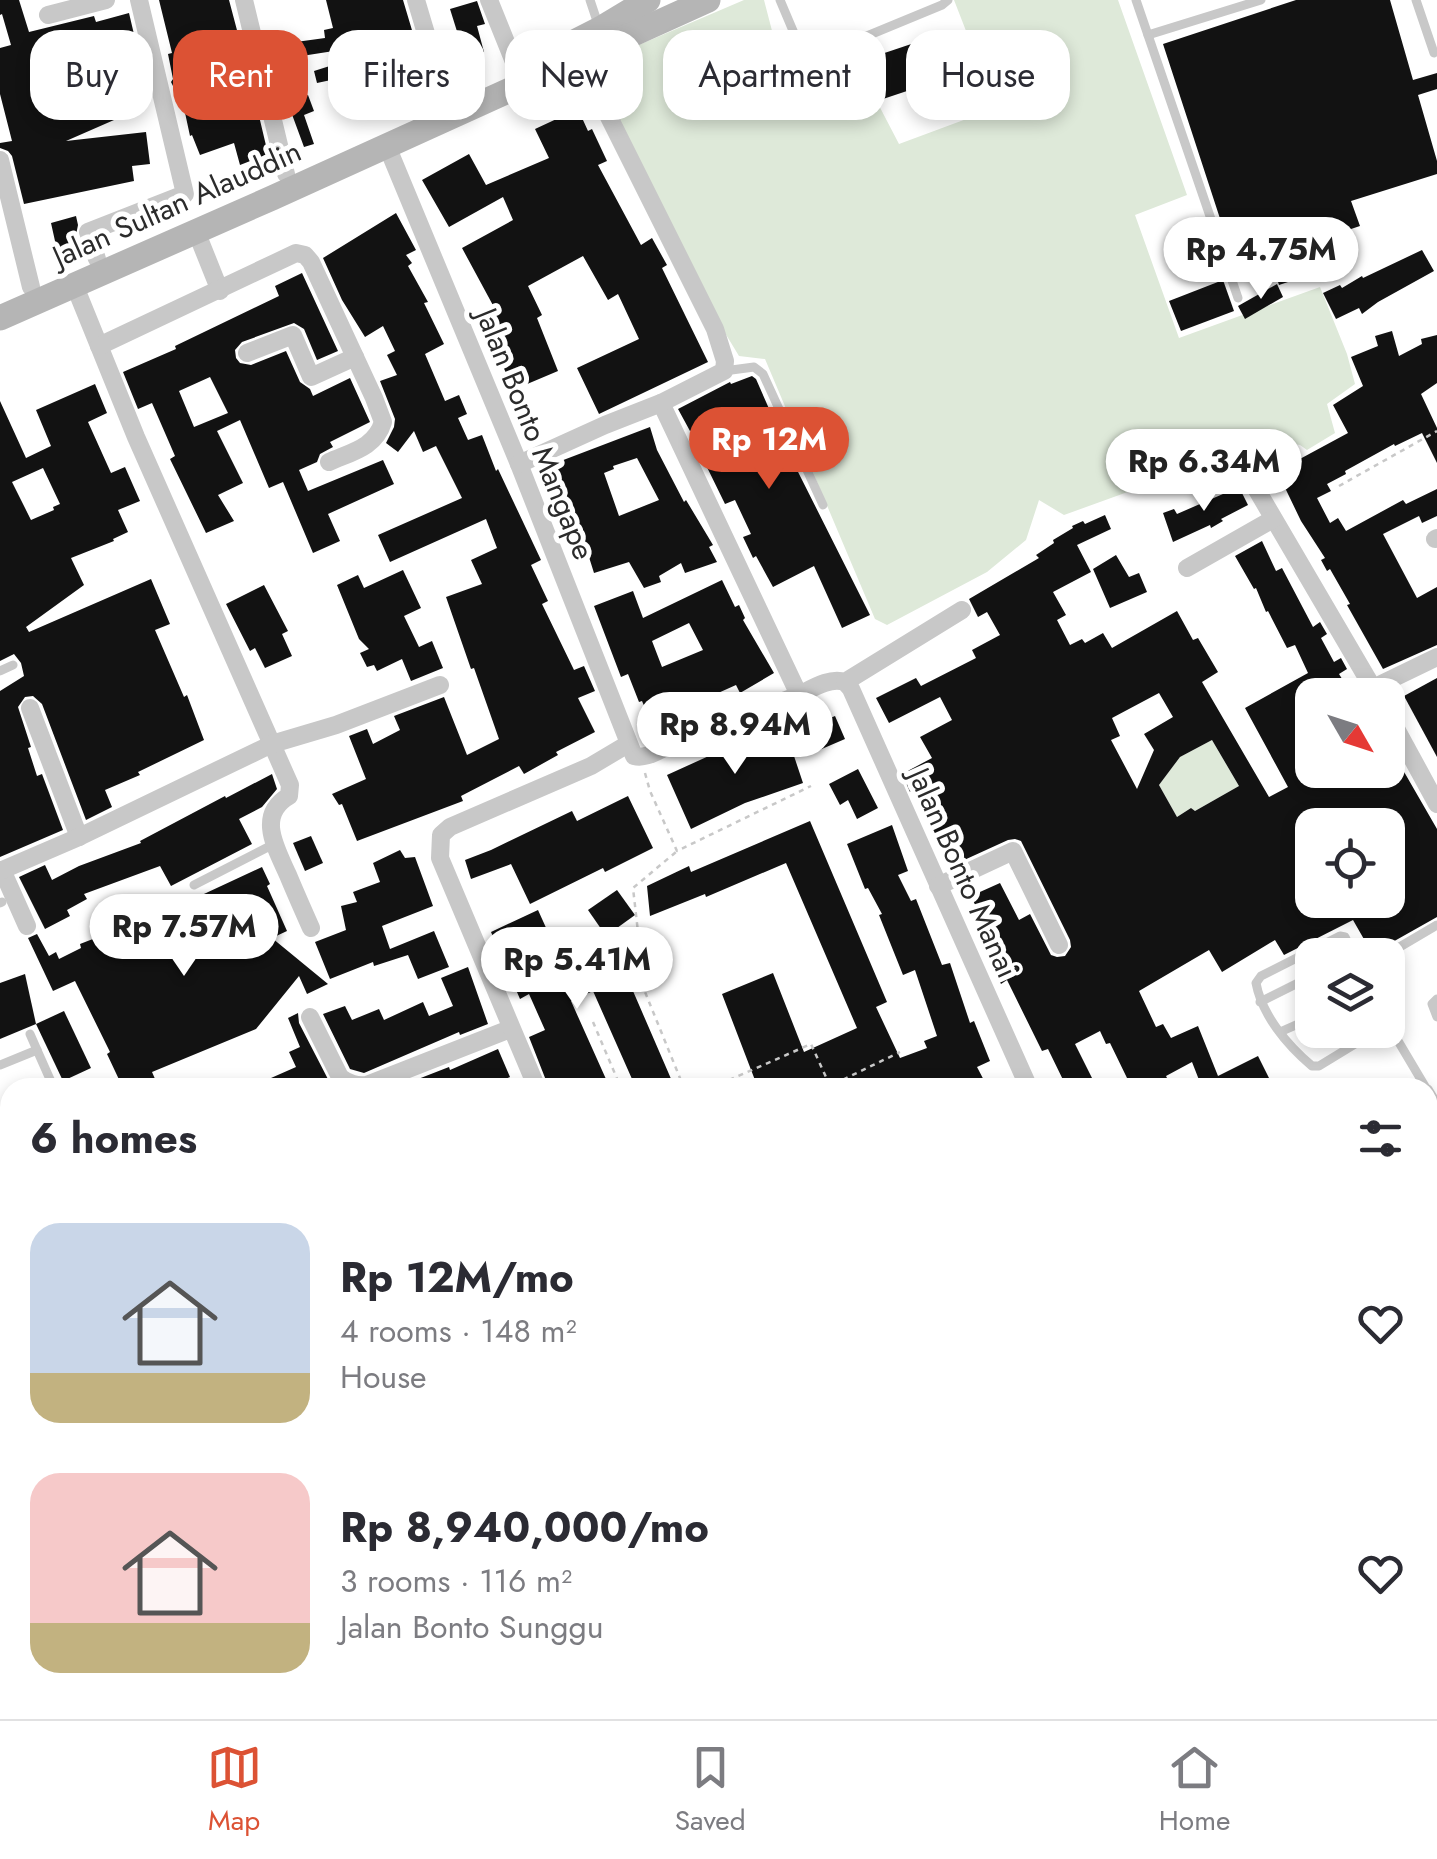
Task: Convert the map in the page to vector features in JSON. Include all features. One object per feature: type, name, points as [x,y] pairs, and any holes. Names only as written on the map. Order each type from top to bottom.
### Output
[{"type":"main road","name":"Jalan Sultan Alauddin","points":[[589,30],[648,0]]},
{"type":"main road","name":"Jalan Sultan Alauddin","points":[[643,30],[708,0]]},
{"type":"main road","name":"Jalan Sultan Alauddin","points":[[0,318],[196,232],[391,155],[505,98]]},
{"type":"main road","name":"Jalan Sultan Alauddin","points":[[0,300],[410,120]]},
{"type":"street","points":[[48,16],[106,0]]},
{"type":"street","points":[[98,259],[88,232],[185,194],[139,0]]},
{"type":"street","points":[[244,0],[286,174]]},
{"type":"street","points":[[416,0],[425,30]]},
{"type":"street","points":[[489,0],[505,40]]},
{"type":"street","points":[[519,464],[724,371],[726,361],[715,329],[610,120]]},
{"type":"street","name":"Jalan Bonto Mangape","points":[[391,155],[635,750]]},
{"type":"street","points":[[0,160],[30,287]]},
{"type":"street","points":[[196,232],[220,291]]},
{"type":"street","points":[[99,346],[296,253],[305,255],[383,422],[376,438],[366,446],[328,462]]},
{"type":"street","points":[[74,284],[136,437],[291,790],[274,808],[270,835],[311,928]]},
{"type":"street","points":[[247,353],[293,335],[311,377],[355,357]]},
{"type":"street","points":[[660,403],[799,695]]},
{"type":"street","points":[[1247,473],[1367,678]]},
{"type":"street","points":[[1187,568],[1273,519]]},
{"type":"street","points":[[532,1078],[440,858],[441,835],[450,827],[591,766],[828,682],[845,682],[962,610]]},
{"type":"street","points":[[1400,678],[1437,657]]},
{"type":"street","name":"Jalan Bonto Manai","points":[[845,682],[1024,1078]]},
{"type":"street","points":[[27,926],[1,871],[272,744],[336,725],[440,685]]},
{"type":"street","points":[[30,708],[80,837]]},
{"type":"street","points":[[1405,744],[1436,799]]},
{"type":"street","points":[[938,886],[1013,851],[1059,945]]},
{"type":"street","points":[[310,1016],[342,1078]]},
{"type":"street","points":[[386,1078],[510,1029]]},
{"type":"lane","points":[[590,0],[598,25]]},
{"type":"lane","points":[[780,0],[808,58],[942,6],[948,0]]},
{"type":"lane","points":[[1136,0],[1238,298]]},
{"type":"lane","points":[[1148,35],[1262,0]]},
{"type":"lane","points":[[1416,0],[1434,53]]},
{"type":"lane","points":[[724,371],[754,367],[763,374],[823,504]]},
{"type":"lane","points":[[0,671],[13,665]]},
{"type":"lane","points":[[194,885],[274,844]]},
{"type":"lane","points":[[1405,944],[1437,925]]},
{"type":"lane","points":[[1295,959],[1256,982],[1260,1002],[1280,1032],[1312,1066],[1320,1066],[1349,1048]]},
{"type":"lane","points":[[1260,1002],[1295,984]]},
{"type":"lane","points":[[1437,1000],[1432,1004],[1437,1017]]},
{"type":"lane","points":[[1280,1032],[1295,1025]]},
{"type":"lane","points":[[30,1034],[49,1078]]},
{"type":"lane","points":[[1403,1048],[1421,1078]]},
{"type":"lane","points":[[0,1065],[37,1050]]},
{"type":"path","points":[[1339,486],[1437,431]]},
{"type":"path","points":[[635,750],[677,851]]},
{"type":"path","points":[[680,1078],[642,986],[633,888],[677,851],[811,786]]},
{"type":"path","points":[[568,968],[640,941]]},
{"type":"path","points":[[593,1022],[617,1078]]},
{"type":"path","points":[[734,1078],[811,1044],[824,1078]]},
{"type":"path","points":[[847,1078],[900,1052]]},
{"type":"green space","points":[[744,0],[764,0],[772,30],[674,30]]},
{"type":"green space","points":[[954,0],[1118,0],[1187,195],[1135,215],[1179,338],[1320,287],[1355,384],[1327,404],[1335,433],[1307,450],[1284,442],[1227,446],[1194,468],[1064,515],[1039,500],[1026,540],[987,572],[887,625],[875,619],[765,359],[739,356],[619,120],[643,120],[643,43],[663,35],[663,120],[886,119],[899,144],[964,120],[1070,120],[1070,30],[966,30]]},
{"type":"green space","points":[[1212,740],[1239,786],[1177,817],[1159,785],[1180,757]]},
{"type":"building","points":[[0,0],[19,0],[30,32],[30,120],[114,120],[66,141],[146,132],[150,164],[132,166],[134,181],[24,204],[12,156],[0,148],[0,143],[12,141],[0,94],[0,48],[11,45],[0,15]]},
{"type":"building","points":[[159,0],[229,0],[237,30],[173,30],[173,79],[168,54],[172,53]]},
{"type":"building","points":[[326,0],[403,0],[412,30],[328,30],[328,52],[308,55],[308,40],[325,38],[324,30],[333,28]]},
{"type":"building","points":[[1296,0],[1390,0],[1413,80],[1437,73],[1437,89],[1418,95],[1437,161],[1437,174],[1351,201],[1360,226],[1294,248],[1303,277],[1279,285],[1272,263],[1284,259],[1273,225],[1227,240],[1163,44]]},
{"type":"building","points":[[477,1],[485,24],[477,26],[478,30],[457,30],[450,9]]},
{"type":"building","points":[[129,13],[133,30],[37,30],[94,16],[96,22]]},
{"type":"building","points":[[906,46],[906,91],[886,98],[886,52]]},
{"type":"building","points":[[328,67],[328,81],[317,83],[314,71]]},
{"type":"building","points":[[187,120],[260,120],[268,154],[240,165],[234,143],[200,155]]},
{"type":"building","points":[[294,120],[306,120],[314,144],[304,147]]},
{"type":"building","points":[[554,120],[583,120],[588,131],[592,129],[607,161],[598,165],[641,245],[652,238],[667,265],[662,268],[708,362],[599,414],[577,368],[639,339],[618,294],[608,300],[583,256],[528,286],[542,315],[537,318],[558,371],[513,390],[492,340],[499,337],[487,313],[495,309],[462,248],[513,220],[503,197],[449,227],[422,180],[469,154],[486,185],[549,158],[535,129]]},
{"type":"building","points":[[396,213],[416,250],[406,255],[412,263],[408,266],[428,302],[424,303],[444,344],[425,354],[445,401],[459,395],[467,414],[458,418],[468,440],[482,435],[541,560],[531,565],[548,601],[542,604],[574,670],[584,666],[595,691],[578,698],[595,732],[524,774],[519,766],[461,796],[463,801],[357,841],[342,804],[332,794],[366,779],[349,736],[367,729],[373,744],[400,730],[394,716],[444,697],[467,755],[499,739],[446,597],[482,584],[471,560],[497,548],[486,519],[390,562],[378,535],[462,498],[436,446],[423,452],[414,431],[398,452],[386,443],[395,419],[380,381],[397,375],[387,355],[395,351],[383,326],[365,337],[323,258]]},
{"type":"building","points":[[76,216],[76,235],[82,252],[59,259],[51,223]]},
{"type":"building","points":[[1422,250],[1434,271],[1362,314],[1359,308],[1336,319],[1323,293]]},
{"type":"building","points":[[302,273],[338,351],[317,360],[304,329],[294,323],[242,342],[235,350],[236,358],[251,365],[286,351],[300,382],[313,396],[350,378],[370,422],[330,442],[333,447],[320,454],[317,462],[299,470],[308,491],[383,460],[394,484],[328,514],[340,541],[313,553],[283,482],[269,488],[240,420],[217,431],[243,483],[218,495],[234,521],[206,533],[170,459],[175,456],[152,403],[138,409],[123,372],[279,296],[275,286]],"holes":[[[210,377],[228,413],[194,427],[179,391]]]},
{"type":"building","points":[[1223,280],[1234,311],[1181,331],[1169,301]]},
{"type":"building","points":[[1277,284],[1283,297],[1245,319],[1238,306]]},
{"type":"building","points":[[1392,331],[1399,356],[1422,344],[1421,339],[1437,335],[1437,383],[1421,394],[1437,428],[1437,463],[1422,433],[1345,471],[1346,474],[1327,484],[1331,491],[1317,498],[1330,523],[1338,518],[1346,531],[1403,500],[1406,504],[1437,489],[1437,516],[1422,523],[1419,516],[1383,534],[1417,598],[1437,587],[1437,645],[1383,669],[1347,605],[1350,604],[1321,560],[1325,558],[1301,521],[1275,467],[1297,457],[1298,460],[1348,433],[1333,405],[1363,386],[1351,357],[1378,346],[1375,336]]},
{"type":"building","points":[[752,376],[870,615],[842,628],[814,566],[773,587],[743,537],[751,534],[735,500],[725,504],[703,459],[707,457],[695,428],[690,431],[678,409],[730,382]]},
{"type":"building","points":[[95,384],[107,413],[88,422],[111,473],[125,467],[140,501],[118,510],[128,532],[71,558],[84,585],[26,627],[29,632],[151,579],[170,624],[155,630],[204,740],[105,790],[112,807],[86,820],[42,704],[33,696],[25,697],[18,707],[31,747],[28,748],[63,830],[0,857],[0,691],[24,676],[14,654],[0,661],[0,401],[26,458],[51,446],[36,410]],"holes":[[[43,468],[60,504],[31,520],[12,482]]]},
{"type":"building","points":[[650,427],[657,450],[684,502],[713,545],[709,547],[717,562],[685,573],[681,563],[659,576],[661,582],[644,588],[629,562],[594,573],[583,538],[578,540],[566,505],[561,507],[545,467]],"holes":[[[637,458],[659,500],[619,516],[604,473]]]},
{"type":"building","points":[[1239,487],[1248,505],[1211,528],[1210,525],[1173,542],[1163,513],[1174,509],[1177,514]]},
{"type":"building","points":[[1105,515],[1111,529],[1077,545],[1091,572],[1053,592],[1066,615],[1057,620],[1070,645],[1082,639],[1085,643],[1103,633],[1112,648],[1177,611],[1218,672],[1202,682],[1269,797],[1288,787],[1245,708],[1295,680],[1295,788],[1405,788],[1405,773],[1437,829],[1437,917],[1400,938],[1363,938],[1353,920],[1318,938],[1295,938],[1295,949],[1284,955],[1275,940],[1222,972],[1209,950],[1139,991],[1156,1027],[1163,1024],[1171,1038],[1198,1026],[1218,1076],[1258,1056],[1269,1078],[1198,1078],[1192,1062],[1167,1078],[1127,1078],[1100,1031],[1075,1044],[1092,1078],[1062,1078],[1048,1049],[1042,1051],[1007,980],[1001,984],[978,941],[989,935],[971,896],[1000,883],[1019,920],[1030,914],[1051,955],[1065,956],[1071,947],[1021,841],[1008,840],[951,866],[924,811],[929,809],[919,787],[910,792],[902,774],[932,758],[920,737],[952,720],[940,697],[889,723],[876,698],[916,678],[921,686],[976,658],[972,650],[1000,635],[987,612],[978,617],[969,599],[1039,558],[1036,555],[1072,526]],"holes":[[[1159,693],[1173,717],[1144,734],[1154,750],[1137,789],[1111,740],[1120,736],[1112,718]],[[1212,740],[1239,786],[1177,817],[1159,785],[1180,757]]]},
{"type":"building","points":[[1262,541],[1276,571],[1282,568],[1313,627],[1320,622],[1327,634],[1321,638],[1334,662],[1341,658],[1347,669],[1339,674],[1342,678],[1299,678],[1308,673],[1295,645],[1287,648],[1235,556]]},
{"type":"building","points":[[1116,555],[1129,577],[1139,573],[1147,592],[1110,608],[1093,569]]},
{"type":"building","points":[[403,570],[421,608],[404,616],[419,647],[432,641],[443,668],[411,681],[402,659],[377,671],[374,665],[367,667],[360,653],[369,649],[359,639],[337,585],[358,575],[364,588]]},
{"type":"building","points":[[722,580],[774,673],[740,693],[736,685],[689,706],[690,709],[671,719],[670,716],[652,724],[628,674],[621,677],[594,606],[633,591],[643,618]],"holes":[[[689,623],[703,650],[662,667],[652,641]]]},
{"type":"building","points":[[264,585],[288,631],[282,634],[292,656],[265,668],[255,648],[250,651],[226,604]]},
{"type":"building","points":[[1437,678],[1437,757],[1405,698]]},
{"type":"building","points":[[835,716],[845,739],[817,751],[815,747],[811,749],[802,730]]},
{"type":"building","points":[[785,729],[803,783],[745,803],[691,829],[667,775],[722,750]]},
{"type":"building","points":[[858,769],[878,808],[857,819],[848,800],[840,805],[829,784]]},
{"type":"building","points":[[272,774],[277,789],[262,807],[239,819],[252,844],[171,886],[160,866],[84,894],[87,899],[67,910],[70,916],[45,929],[19,877],[45,865],[52,880],[141,843]]},
{"type":"building","points":[[628,796],[653,848],[530,904],[511,864],[471,879],[465,860],[572,811],[577,821]]},
{"type":"building","points":[[810,821],[887,1002],[876,1007],[900,1058],[927,1048],[924,1041],[937,1036],[915,970],[903,975],[879,915],[882,914],[868,888],[865,889],[847,844],[892,825],[908,871],[898,875],[911,901],[916,899],[942,965],[950,963],[970,1023],[974,1021],[990,1061],[977,1067],[983,1078],[754,1078],[722,994],[773,973],[804,1052],[857,1028],[786,863],[650,916],[647,886],[689,866],[691,872]]},
{"type":"building","points":[[311,836],[323,863],[305,871],[293,843]]},
{"type":"building","points":[[400,850],[405,858],[415,857],[433,906],[382,926],[390,949],[434,931],[449,967],[418,979],[408,955],[374,966],[373,962],[330,979],[315,942],[346,930],[341,906],[357,902],[353,892],[380,882],[373,863]]},
{"type":"building","points":[[262,867],[287,931],[272,938],[328,984],[307,994],[299,976],[256,1029],[152,1072],[155,1078],[118,1078],[107,1054],[110,1052],[75,981],[53,991],[28,938],[37,934],[49,956],[56,952],[59,959],[98,937],[101,945],[127,937],[119,914],[130,910],[143,947],[185,929],[176,907]]},
{"type":"building","points":[[617,890],[635,915],[606,936],[588,910]]},
{"type":"building","points":[[538,910],[571,983],[620,961],[671,1078],[632,1078],[593,991],[571,1001],[606,1078],[545,1078],[529,1037],[545,1030],[529,994],[520,999],[491,932]]},
{"type":"building","points":[[468,967],[488,1024],[460,1035],[459,1032],[364,1073],[350,1069],[323,1014],[345,1006],[352,1020],[379,1009],[384,1020],[423,1002],[429,1016],[453,1006],[441,978]]},
{"type":"building","points":[[25,974],[36,1024],[0,1039],[0,983]]},
{"type":"building","points":[[64,1011],[91,1068],[62,1078],[36,1024]]},
{"type":"building","points":[[298,1013],[299,1023],[327,1078],[271,1078],[296,1067],[289,1052],[300,1047],[288,1018]]},
{"type":"building","points":[[498,1049],[510,1077],[421,1078],[449,1067],[450,1070]]}]
